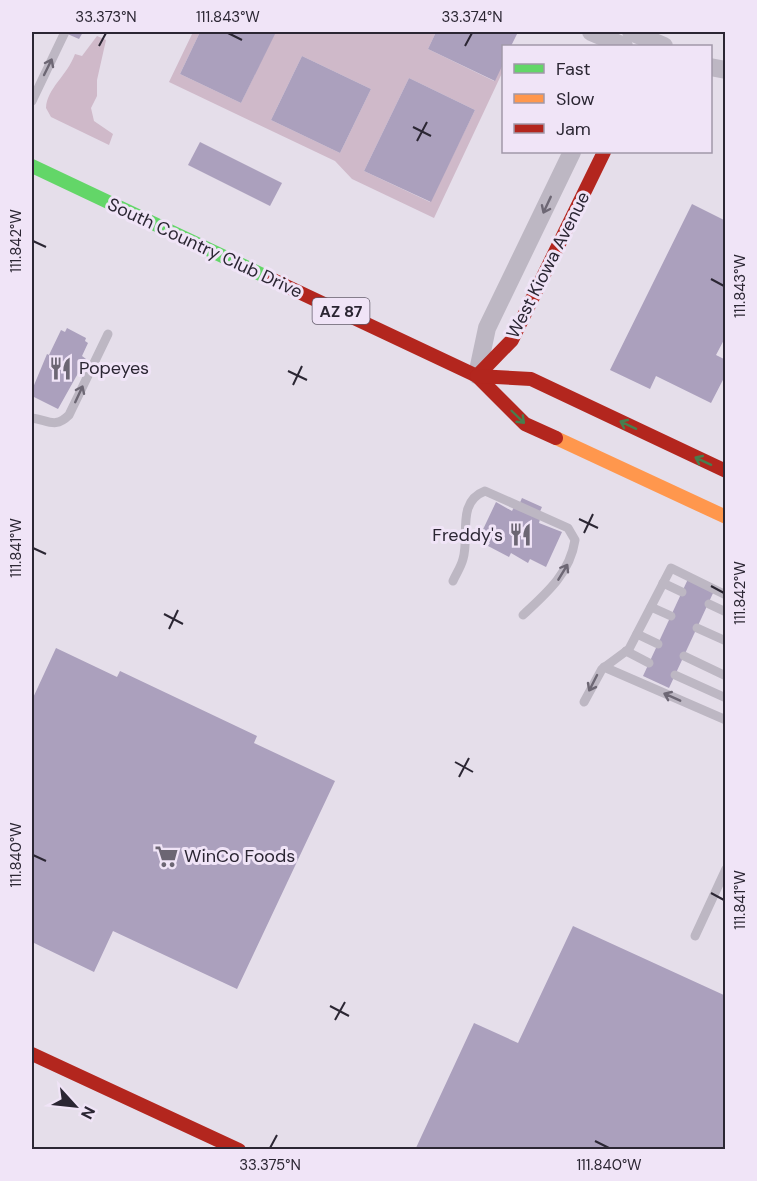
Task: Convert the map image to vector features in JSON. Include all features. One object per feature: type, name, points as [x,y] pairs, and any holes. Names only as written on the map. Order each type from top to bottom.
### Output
[{"type":"main road","name":"West Kiowa Avenue","points":[[477,376],[512,340],[604,153]]},
{"type":"main road","name":"South Country Club Drive","points":[[32,166],[477,376],[525,424],[726,517]]},
{"type":"main road","name":"South Country Club Drive","points":[[477,376],[531,379],[726,471]]},
{"type":"main road","points":[[32,1054],[239,1149]]},
{"type":"street","points":[[591,32],[658,45]]},
{"type":"street","name":"West Kiowa Avenue","points":[[477,376],[487,328],[572,153]]},
{"type":"lane","points":[[32,101],[65,32]]},
{"type":"lane","points":[[32,410],[35,418],[52,424],[62,423],[69,415],[108,334]]},
{"type":"lane","points":[[453,581],[463,558],[467,509],[477,494],[485,491],[568,528],[575,540],[569,563],[557,582],[524,615]]},
{"type":"lane","points":[[584,702],[604,667],[626,651],[671,568],[726,595]]},
{"type":"lane","points":[[663,583],[682,592]]},
{"type":"lane","points":[[709,604],[726,612]]},
{"type":"lane","points":[[651,607],[671,616]]},
{"type":"lane","points":[[697,628],[726,641]]},
{"type":"lane","points":[[637,634],[658,644]]},
{"type":"lane","points":[[626,651],[650,663]]},
{"type":"lane","points":[[684,656],[726,676]]},
{"type":"lane","points":[[604,667],[726,720]]},
{"type":"lane","points":[[675,675],[726,698]]},
{"type":"lane","points":[[695,936],[726,868]]},
{"type":"shaded area","points":[[193,32],[200,32],[180,74],[241,103],[275,32],[436,32],[428,49],[494,81],[502,64],[502,73],[434,218],[352,179],[335,161],[169,82]],"holes":[[[302,56],[371,89],[340,153],[271,120]],[[409,78],[475,110],[430,202],[364,171]]]},
{"type":"shaded area","points":[[97,36],[106,40],[97,80],[97,96],[91,108],[94,121],[113,134],[109,145],[51,117],[46,108],[50,94],[75,54],[82,56]]},
{"type":"building","points":[[63,32],[83,32],[79,39]]},
{"type":"building","points":[[200,32],[276,32],[241,103],[180,74]]},
{"type":"building","points":[[436,32],[518,32],[512,45],[502,45],[502,66],[495,81],[428,49]]},
{"type":"building","points":[[302,56],[371,89],[340,153],[271,120]]},
{"type":"building","points":[[409,78],[475,110],[431,202],[364,171]]},
{"type":"building","points":[[200,142],[282,183],[270,206],[188,165]]},
{"type":"building","points":[[692,204],[726,221],[726,336],[716,355],[726,360],[726,374],[711,403],[656,376],[650,389],[610,370]]},
{"type":"building","name":"Popeyes","points":[[67,328],[86,338],[85,341],[88,343],[82,356],[86,359],[58,409],[32,396],[32,390],[47,354],[49,355],[61,330],[65,332]]},
{"type":"building","name":"Freddy's","points":[[522,498],[542,507],[537,518],[540,519],[539,523],[562,532],[546,567],[530,559],[528,563],[511,553],[509,557],[488,546],[490,543],[478,540],[496,502],[512,511],[514,507],[517,509]]},
{"type":"building","points":[[688,579],[714,591],[669,688],[643,676]]},
{"type":"building","name":"WinCo Foods","points":[[56,648],[117,677],[120,671],[257,736],[254,743],[335,781],[237,989],[113,931],[94,972],[32,942],[32,700]]},
{"type":"building","points":[[573,926],[726,996],[726,1150],[415,1150],[474,1023],[518,1043]]},
{"type":"traffic: fast","points":[[32,166],[269,278]]},
{"type":"traffic: slow","points":[[556,438],[726,517]]},
{"type":"traffic: jam","points":[[477,376],[512,340],[604,153]]},
{"type":"traffic: jam","points":[[269,278],[477,376],[525,424],[556,438]]},
{"type":"traffic: jam","points":[[477,376],[531,379],[726,471]]},
{"type":"traffic: jam","points":[[32,1054],[239,1150]]},
{"type":"place","name":"Popeyes","points":[[61,368]]},
{"type":"place","name":"Freddy's","points":[[521,535]]},
{"type":"place","name":"WinCo Foods","points":[[166,856]]}]
